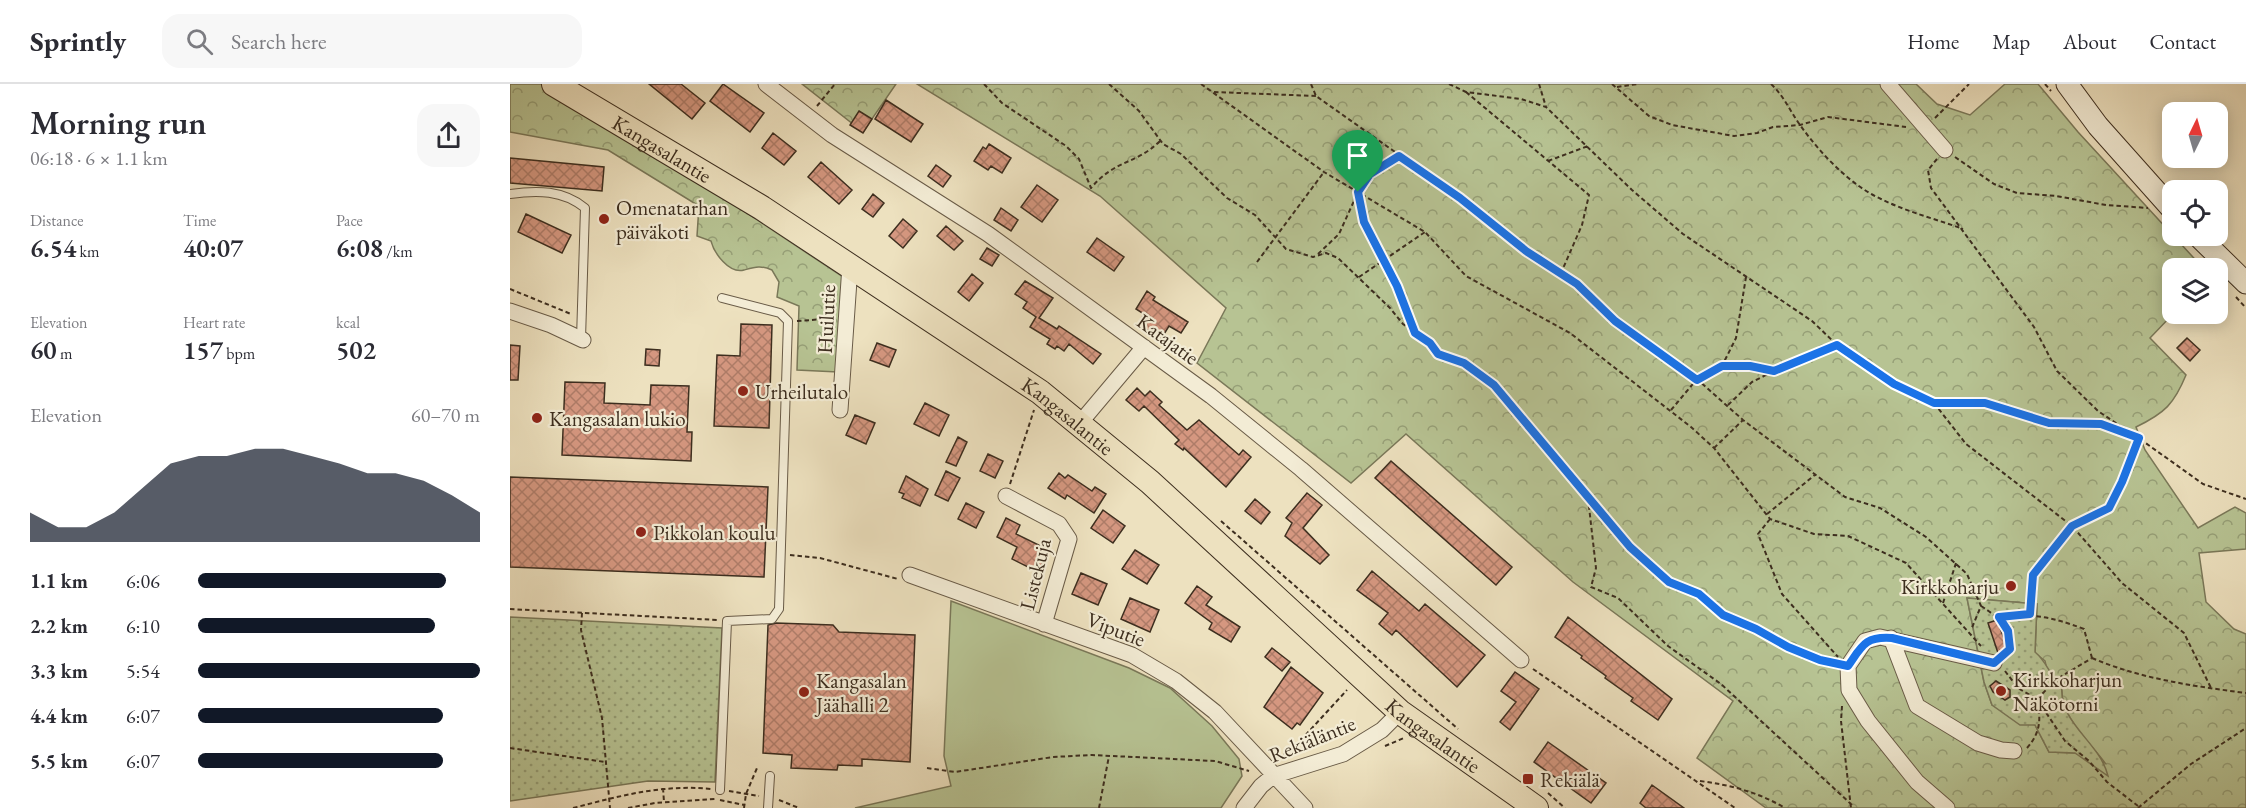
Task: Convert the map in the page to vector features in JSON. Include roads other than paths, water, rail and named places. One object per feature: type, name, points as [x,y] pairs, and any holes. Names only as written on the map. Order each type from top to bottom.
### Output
[{"type":"main road","name":"Kangasalantie","points":[[554,84],[762,208],[1040,392],[1150,482],[1400,712],[1536,808]]},
{"type":"main road","points":[[2067,84],[2098,126],[2162,198]]},
{"type":"main road","points":[[2208,246],[2246,283]]},
{"type":"street","name":"Katajatie","points":[[766,84],[808,117],[988,234],[1211,396],[1301,469],[1521,660]]},
{"type":"street","points":[[1888,84],[1945,150]]},
{"type":"street","name":"Huilutie","points":[[840,410],[850,266]]},
{"type":"street","points":[[510,311],[551,325],[582,340]]},
{"type":"street","points":[[1080,423],[1144,347]]},
{"type":"street","name":"Listekuja","points":[[1006,496],[1059,524],[1069,539],[1044,624]]},
{"type":"street","name":"Viputie","points":[[907,578],[1132,655],[1176,681],[1215,712],[1251,765],[1273,776],[1305,808]]},
{"type":"street","points":[[1947,808],[1917,782],[1868,721],[1849,690],[1848,666],[1865,642],[1880,637],[1994,663]]},
{"type":"street","points":[[1892,638],[1917,705],[1978,743],[2014,751]]},
{"type":"street","name":"Rekiäläntie","points":[[1244,808],[1261,786],[1273,776],[1343,754],[1382,730],[1400,712]]},
{"type":"lane","points":[[510,194],[539,190],[573,198],[585,208],[582,340]]},
{"type":"lane","points":[[720,790],[727,621],[772,619],[777,614],[788,321],[780,313],[722,298]]},
{"type":"lane","points":[[768,808],[770,776]]},
{"type":"place","name":"Omenatarhan päiväkoti","points":[[604,219]]},
{"type":"place","name":"Urheilutalo","points":[[743,391]]},
{"type":"place","name":"Kangasalan lukio","points":[[537,418]]},
{"type":"place","name":"Pikkolan koulu","points":[[641,532]]},
{"type":"place","name":"Kirkkoharju","points":[[2011,586]]},
{"type":"place","name":"Kirkkoharjun Näkötorni","points":[[2001,691]]},
{"type":"place","name":"Kangasalan Jäähalli 2","points":[[804,692]]},
{"type":"place","name":"Rekiälä","points":[[1528,779]]}]
